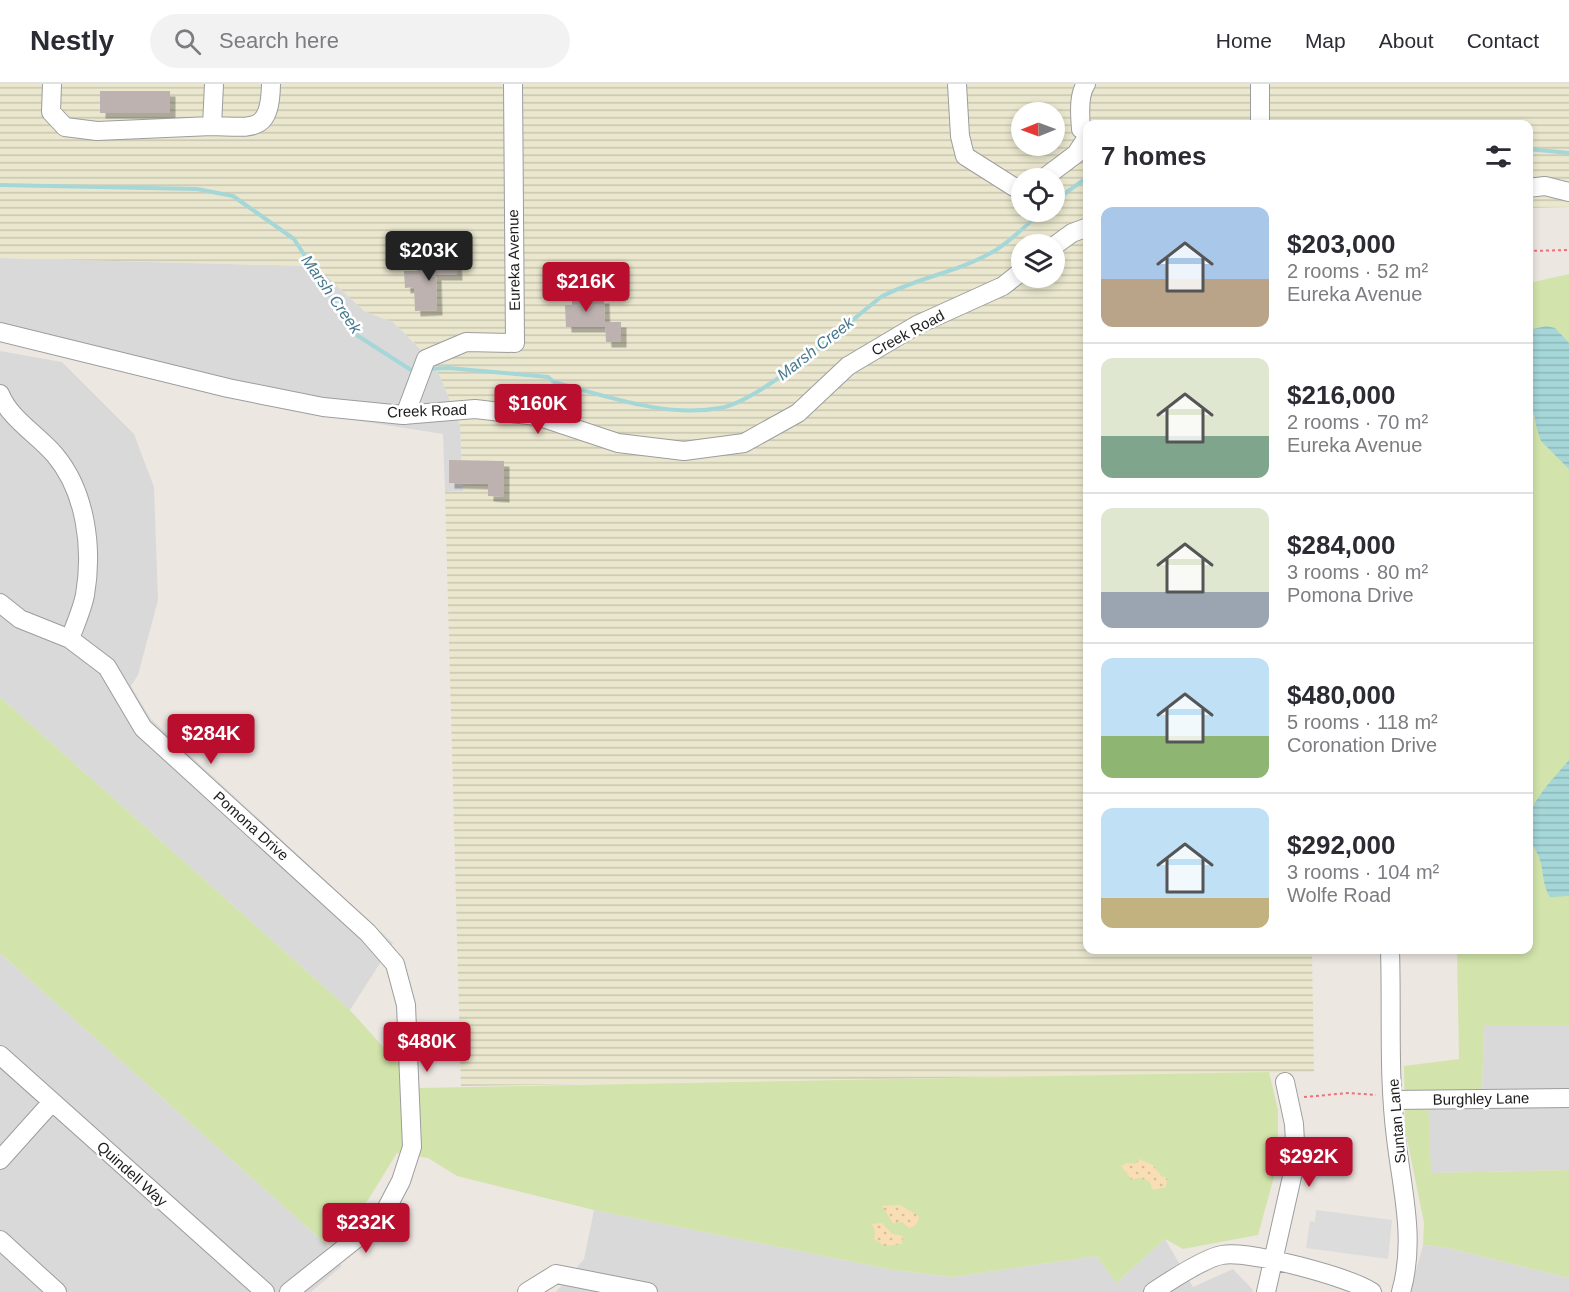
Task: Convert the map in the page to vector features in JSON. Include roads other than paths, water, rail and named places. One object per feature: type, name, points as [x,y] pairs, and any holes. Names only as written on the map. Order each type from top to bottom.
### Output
[{"type":"street","points":[[52,84],[51,112],[66,127],[97,131],[212,126],[254,127],[264,119],[270,99],[271,84]]},
{"type":"street","points":[[212,126],[214,84]]},
{"type":"street","name":"Eureka Avenue","points":[[405,415],[426,359],[466,342],[515,343],[513,84]]},
{"type":"street","points":[[957,84],[960,136],[965,156],[1011,185]]},
{"type":"street","points":[[1083,131],[1080,117],[1082,89],[1086,84]]},
{"type":"street","points":[[1260,84],[1260,120]]},
{"type":"street","points":[[1057,168],[1076,154],[1083,143]]},
{"type":"street","points":[[1533,187],[1545,186],[1569,192]]},
{"type":"street","points":[[1065,238],[1083,229]]},
{"type":"street","name":"Creek Road","points":[[0,332],[312,405],[405,415],[475,409],[537,416],[618,444],[684,451],[744,443],[798,413],[848,366],[917,325],[1003,286],[1011,280]]},
{"type":"street","points":[[0,393],[5,407],[56,456],[78,493],[88,546],[85,596],[70,639]]},
{"type":"street","name":"Pomona Drive","points":[[0,603],[20,619],[70,639],[107,668],[143,728],[368,933],[395,964],[406,1005],[412,1147],[402,1181],[381,1219],[289,1292]]},
{"type":"street","name":"Suntan Lane","points":[[1390,954],[1394,1097],[1409,1241],[1407,1270],[1401,1292]]},
{"type":"street","name":"Quindell Way","points":[[0,1055],[265,1292]]},
{"type":"street","points":[[1266,1292],[1296,1159],[1285,1082]]},
{"type":"street","name":"Burghley Lane","points":[[1394,1097],[1569,1098]]},
{"type":"street","points":[[0,1160],[52,1102]]},
{"type":"street","points":[[0,1240],[57,1292]]},
{"type":"street","points":[[1153,1292],[1175,1277],[1221,1255],[1273,1260],[1358,1283],[1372,1292]]},
{"type":"street","points":[[527,1292],[556,1274],[648,1292]]},
{"type":"water","points":[[1546,326],[1555,328],[1569,343],[1569,469],[1541,441],[1537,429],[1533,410],[1533,329]]},
{"type":"water","points":[[1569,760],[1569,896],[1550,897],[1539,857],[1533,845],[1533,808],[1547,785]]},
{"type":"waterway","name":"Marsh Creek","points":[[1533,149],[1569,153]]},
{"type":"waterway","name":"Marsh Creek","points":[[1065,193],[1083,181]]},
{"type":"waterway","name":"Marsh Creek","points":[[0,185],[197,189],[233,196],[294,239],[355,334],[411,370],[417,370]]},
{"type":"waterway","name":"Marsh Creek","points":[[427,369],[449,368],[548,377],[554,382],[657,408],[679,410],[720,408],[757,392],[779,377],[881,297],[982,258],[1002,246],[1030,222]]}]
